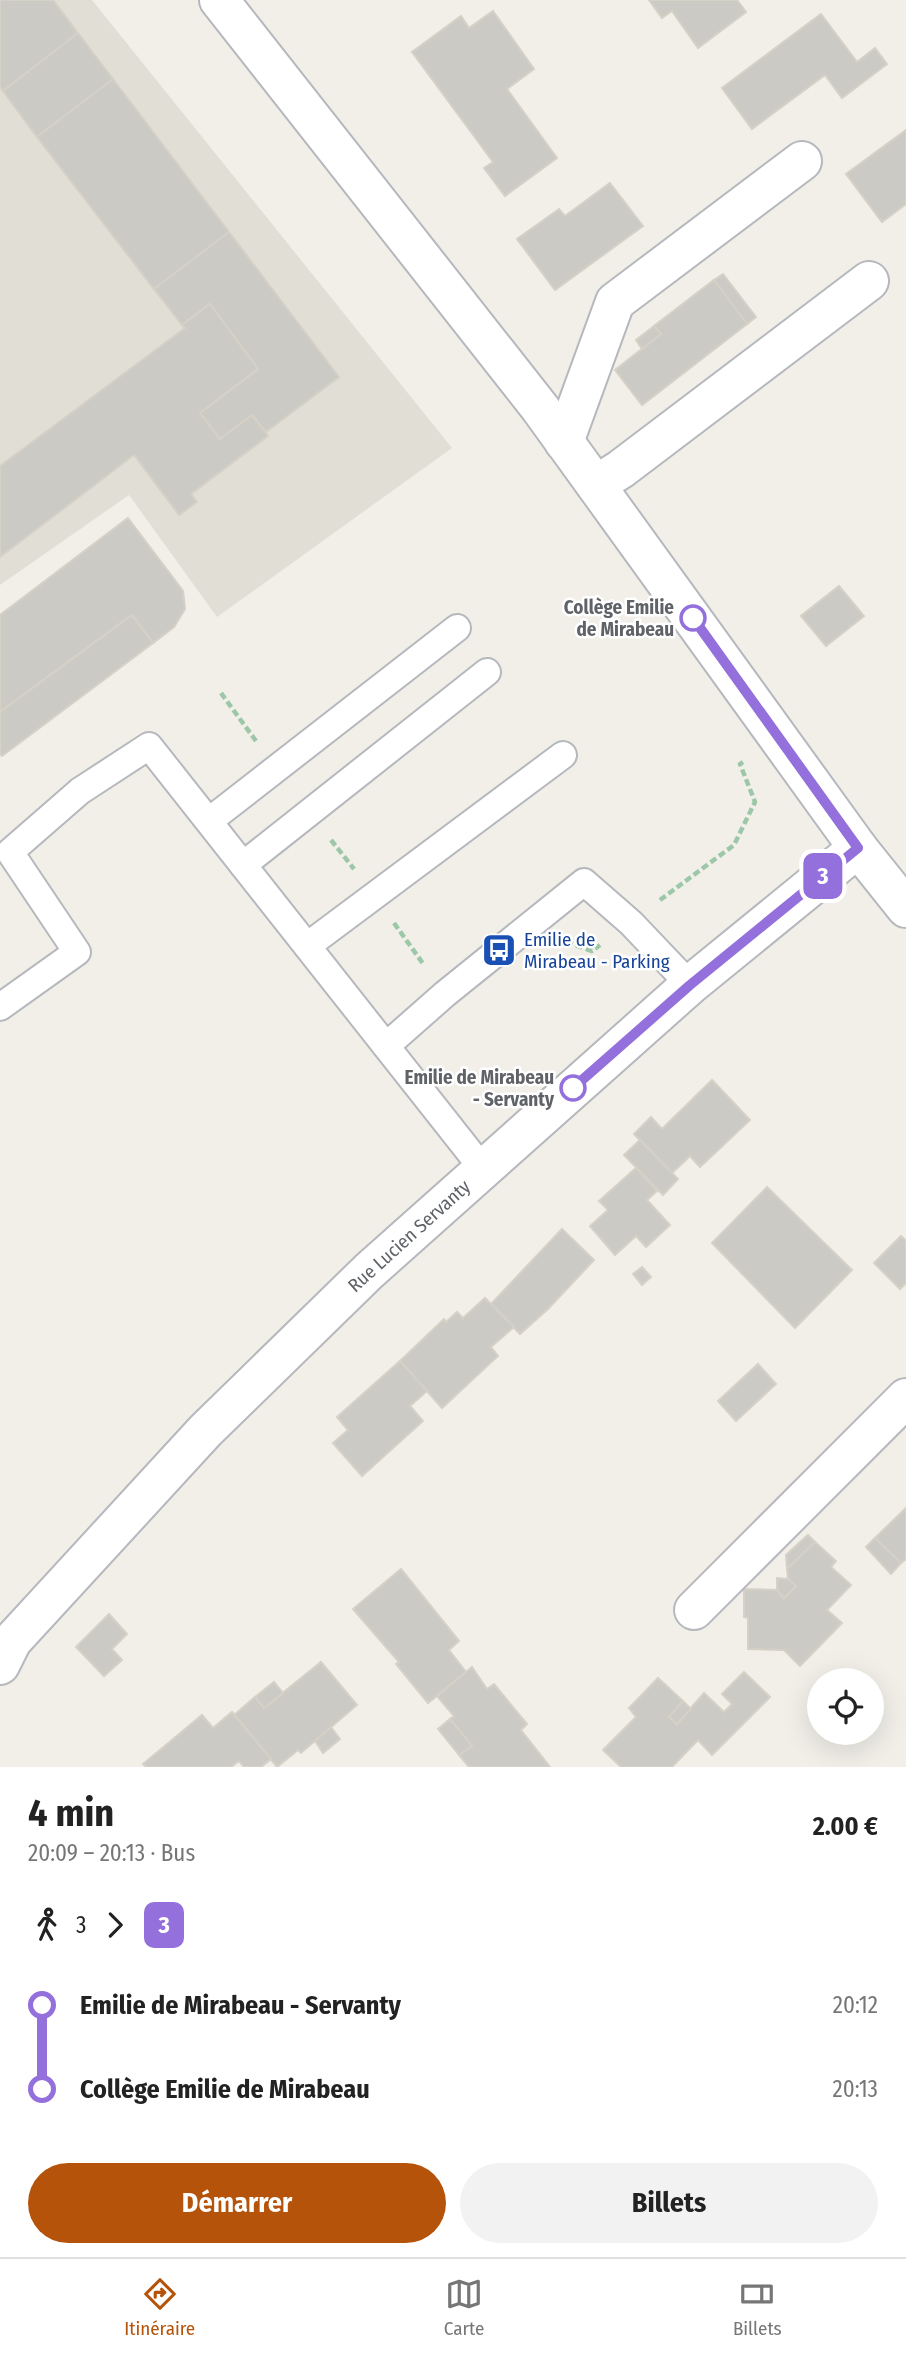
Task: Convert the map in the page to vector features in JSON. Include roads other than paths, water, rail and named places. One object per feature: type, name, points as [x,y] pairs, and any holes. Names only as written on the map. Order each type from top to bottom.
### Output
[{"type":"street","points":[[219,0],[565,442],[858,848],[906,908]]},
{"type":"street","points":[[565,442],[615,302],[802,161]]},
{"type":"street","points":[[596,485],[621,469],[869,281]]},
{"type":"street","name":"Rue Lucien Servanty","points":[[0,1665],[12,1641],[205,1431],[369,1271],[690,985],[858,848]]},
{"type":"street","points":[[694,1610],[906,1398]]},
{"type":"lane","points":[[209,821],[457,628]]},
{"type":"lane","points":[[243,865],[487,672]]},
{"type":"lane","points":[[0,1007],[77,952],[9,852],[80,791],[149,746],[483,1169]]},
{"type":"lane","points":[[307,946],[563,755]]},
{"type":"lane","points":[[386,1046],[445,994],[584,882],[631,922],[690,985]]},
{"type":"place","name":"Collège Emilie de Mirabeau","points":[[693,618]]},
{"type":"place","name":"Emilie de Mirabeau - Parking","points":[[499,950]]},
{"type":"place","name":"Emilie de Mirabeau - Servanty","points":[[573,1088]]}]
